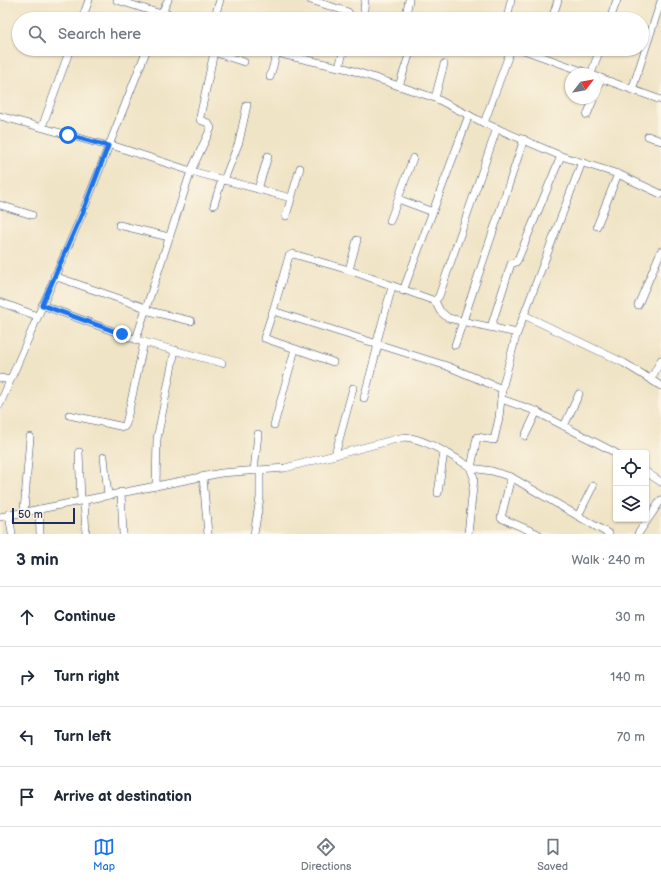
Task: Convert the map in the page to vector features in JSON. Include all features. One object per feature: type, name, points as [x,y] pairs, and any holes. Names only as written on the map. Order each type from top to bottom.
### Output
[{"type":"street","points":[[85,12],[89,0]]},
{"type":"street","points":[[117,0],[152,12]]},
{"type":"street","points":[[162,12],[168,0]]},
{"type":"street","points":[[216,12],[220,0]]},
{"type":"street","points":[[311,0],[348,12]]},
{"type":"street","points":[[364,10],[365,0]]},
{"type":"street","points":[[407,12],[410,0]]},
{"type":"street","points":[[508,12],[511,0]]},
{"type":"street","points":[[554,12],[558,0]]},
{"type":"street","points":[[613,12],[617,0]]},
{"type":"street","points":[[649,37],[661,0]]},
{"type":"street","points":[[42,127],[67,56]]},
{"type":"street","points":[[0,404],[82,214],[144,56]]},
{"type":"street","points":[[136,339],[191,171],[211,128],[208,123],[200,120],[200,117],[213,56]]},
{"type":"street","points":[[226,56],[244,62]]},
{"type":"street","points":[[270,77],[277,56]]},
{"type":"street","points":[[294,56],[339,67],[435,98],[484,123],[561,156],[618,174],[661,194]]},
{"type":"street","points":[[339,67],[342,56]]},
{"type":"street","points":[[399,86],[409,56]]},
{"type":"street","points":[[484,123],[508,56]]},
{"type":"street","points":[[549,56],[577,68]]},
{"type":"street","points":[[593,68],[597,56]]},
{"type":"street","points":[[632,90],[643,56]]},
{"type":"street","points":[[435,98],[444,64]]},
{"type":"street","points":[[601,78],[661,100]]},
{"type":"street","points":[[587,115],[592,104]]},
{"type":"street","points":[[214,205],[223,179],[239,142],[247,105]]},
{"type":"street","points":[[403,291],[469,115]]},
{"type":"street","points":[[0,116],[108,145],[191,171],[291,198]]},
{"type":"street","points":[[434,301],[439,296],[497,128]]},
{"type":"street","points":[[648,136],[661,141]]},
{"type":"street","points":[[455,345],[524,139]]},
{"type":"street","points":[[258,189],[268,156]]},
{"type":"street","points":[[491,327],[511,264],[516,262],[518,259],[561,156]]},
{"type":"street","points":[[390,221],[413,158]]},
{"type":"street","points":[[468,534],[474,478],[471,468],[477,437],[494,440],[502,389],[517,333],[582,162]]},
{"type":"street","points":[[286,216],[300,168]]},
{"type":"street","points":[[597,226],[618,174]]},
{"type":"street","points":[[398,199],[433,212]]},
{"type":"street","points":[[0,205],[32,215]]},
{"type":"street","points":[[119,225],[169,237]]},
{"type":"street","points":[[349,270],[357,240]]},
{"type":"street","points":[[638,305],[661,251]]},
{"type":"street","points":[[332,362],[265,339],[290,254],[349,270],[392,287],[434,301],[443,315],[462,321],[517,333]]},
{"type":"street","points":[[54,276],[146,309],[191,321]]},
{"type":"street","points":[[364,398],[392,287]]},
{"type":"street","points":[[0,302],[37,316]]},
{"type":"street","points":[[42,305],[144,342],[222,363]]},
{"type":"street","points":[[273,311],[447,366],[502,389]]},
{"type":"street","points":[[524,316],[624,363],[661,386]]},
{"type":"street","points":[[69,415],[124,427],[126,424],[144,342]]},
{"type":"street","points":[[274,425],[295,349]]},
{"type":"street","points":[[156,486],[158,439],[175,350]]},
{"type":"street","points":[[651,379],[661,360]]},
{"type":"street","points":[[0,378],[10,380]]},
{"type":"street","points":[[335,455],[353,388]]},
{"type":"street","points":[[564,426],[579,394]]},
{"type":"street","points":[[501,398],[537,412],[613,451]]},
{"type":"street","points":[[525,436],[537,412]]},
{"type":"street","points":[[254,534],[259,502],[257,470],[258,434]]},
{"type":"street","points":[[24,511],[30,437]]},
{"type":"street","points":[[0,517],[203,476],[285,468],[404,437],[418,440],[444,452],[471,468],[492,471],[511,477],[609,534]]},
{"type":"street","points":[[78,452],[86,534]]},
{"type":"street","points":[[438,493],[444,452]]},
{"type":"street","points":[[104,457],[108,495]]},
{"type":"street","points":[[649,474],[661,482]]},
{"type":"street","points":[[203,476],[208,534]]},
{"type":"street","points":[[511,477],[501,518],[538,534]]},
{"type":"street","points":[[578,516],[592,486]]},
{"type":"street","points":[[121,492],[123,534]]},
{"type":"street","points":[[638,534],[661,500]]},
{"type":"street","points":[[39,509],[40,534]]},
{"type":"street","points":[[9,514],[12,534]]},
{"type":"route","points":[[68,135],[108,146],[82,214],[42,305],[122,334]]}]
